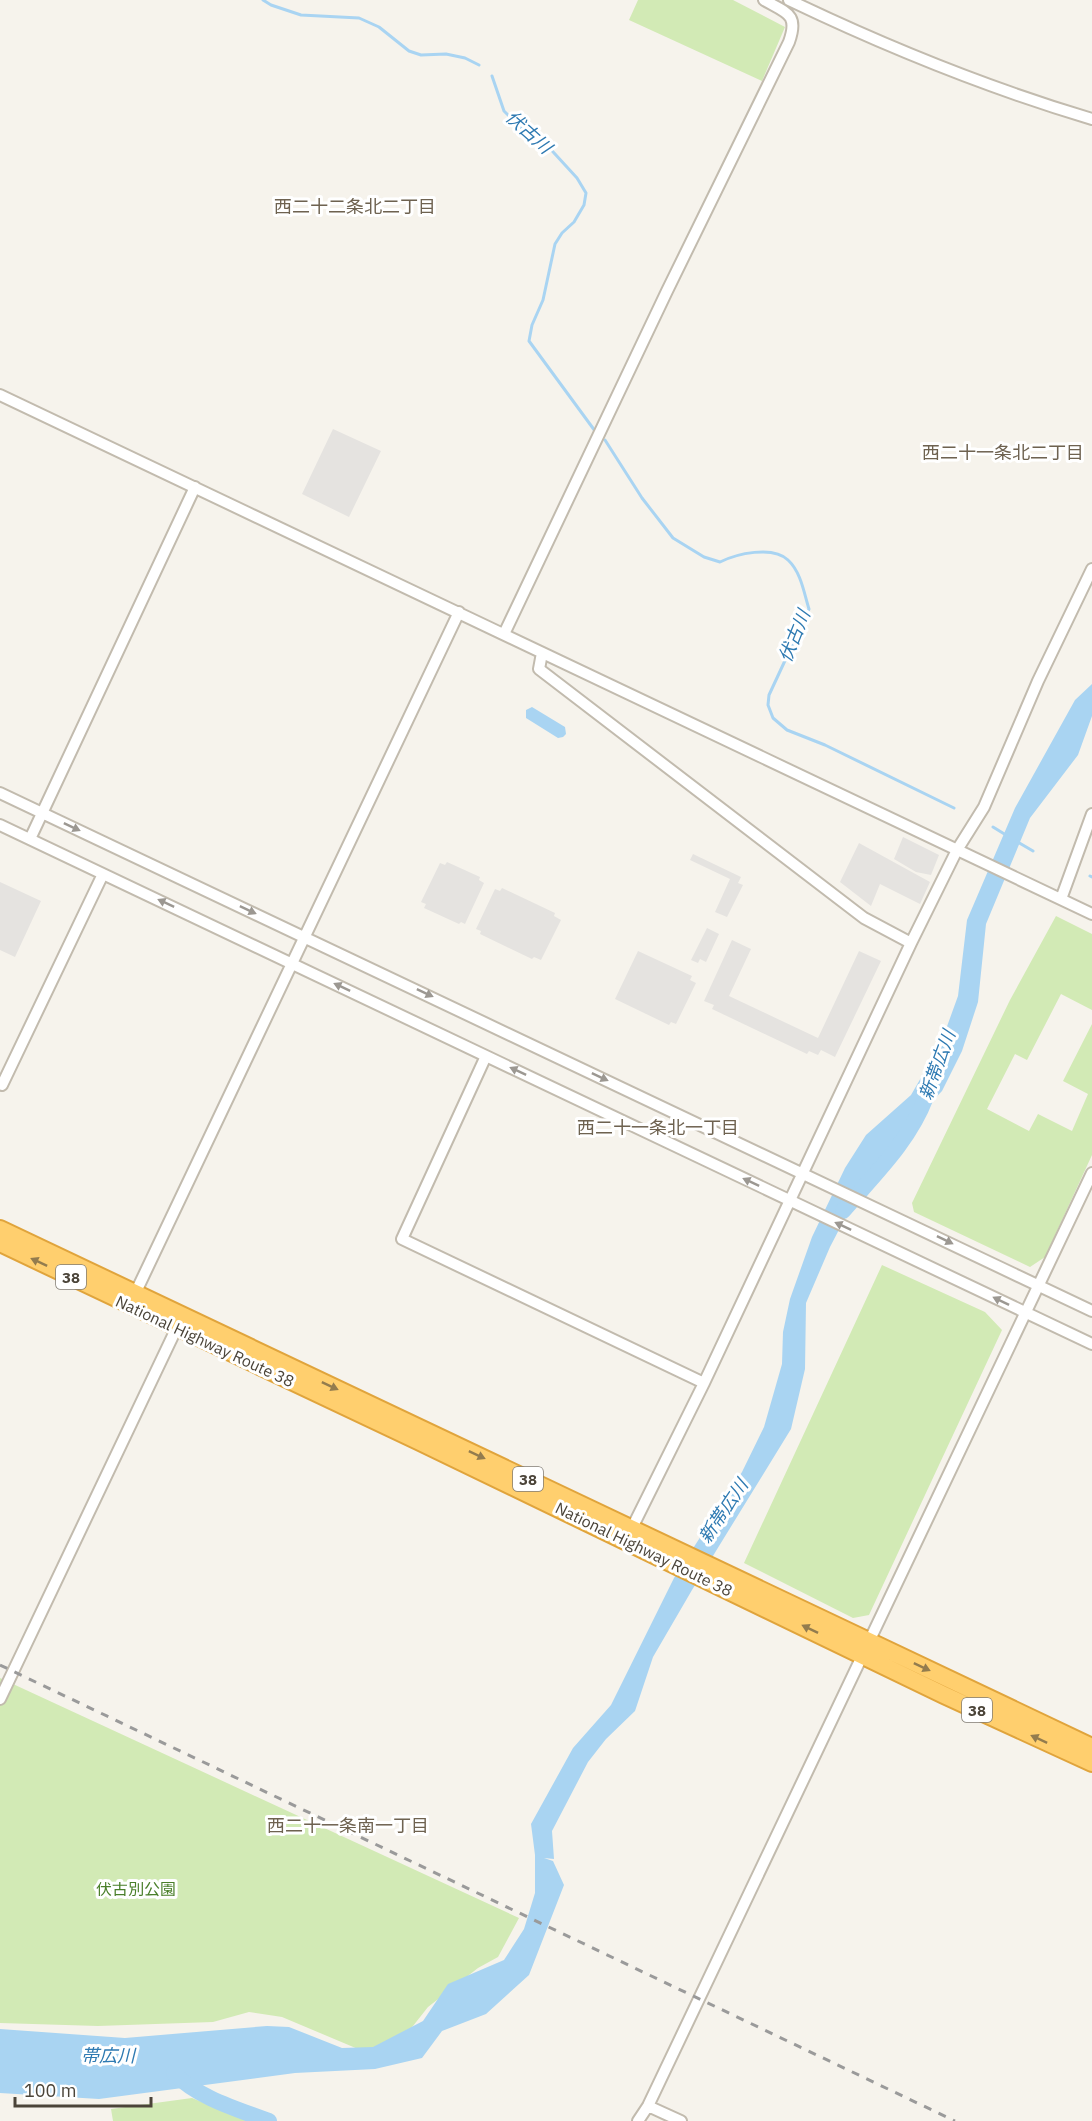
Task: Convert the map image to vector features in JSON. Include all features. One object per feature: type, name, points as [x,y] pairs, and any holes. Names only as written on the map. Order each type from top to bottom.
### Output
[{"type":"highway","name":"National Highway Route 38","points":[[0,1228],[133,1299]]},
{"type":"highway","name":"National Highway Route 38","points":[[0,1243],[133,1299],[866,1648],[1092,1747]]},
{"type":"highway","name":"National Highway Route 38","points":[[866,1648],[944,1695],[1092,1763]]},
{"type":"street","points":[[504,634],[667,291],[789,42],[794,27],[793,20],[785,12],[764,0]]},
{"type":"street","points":[[789,0],[942,67],[1092,119]]},
{"type":"street","points":[[0,395],[1092,914]]},
{"type":"street","points":[[30,839],[195,487]]},
{"type":"street","points":[[628,1535],[704,1383],[911,943],[957,850],[984,807],[1038,681],[1092,569]]},
{"type":"street","points":[[133,1299],[459,612]]},
{"type":"street","points":[[542,653],[539,669],[864,918],[911,943]]},
{"type":"street","points":[[0,793],[1092,1311]]},
{"type":"street","points":[[1061,899],[1092,814]]},
{"type":"street","points":[[0,825],[1092,1344]]},
{"type":"street","points":[[0,1084],[2,1085],[7,1075],[103,873]]},
{"type":"street","points":[[486,1056],[402,1239],[704,1383]]},
{"type":"street","points":[[638,2121],[648,2106],[1092,1173]]},
{"type":"street","points":[[0,1699],[180,1321]]},
{"type":"street","points":[[645,2121],[648,2106]]},
{"type":"street","points":[[648,2106],[681,2121]]},
{"type":"green space","points":[[638,0],[733,0],[785,27],[762,81],[629,20]]},
{"type":"green space","points":[[1056,916],[1092,934],[1092,1010],[1061,994],[1027,1060],[1015,1054],[987,1109],[1029,1131],[1038,1114],[1072,1131],[1088,1094],[1063,1081],[1092,1024],[1092,1155],[1045,1257],[1030,1267],[914,1212],[912,1203],[1010,1000]]},
{"type":"green space","points":[[882,1265],[985,1312],[1002,1330],[869,1615],[853,1618],[744,1563]]},
{"type":"green space","name":"伏古別公園","points":[[0,1678],[519,1918],[498,1957],[478,1968],[428,2007],[413,2026],[389,2048],[358,2049],[282,2017],[249,2012],[213,2022],[98,2026],[0,2023]]},
{"type":"green space","points":[[192,2098],[249,2121],[113,2121],[111,2109]]},
{"type":"shaded area","points":[[333,429],[381,451],[349,517],[302,494]]},
{"type":"shaded area","points":[[903,837],[939,855],[931,875],[916,872],[894,859]]},
{"type":"shaded area","points":[[859,843],[930,882],[920,904],[880,884],[871,906],[840,882]]},
{"type":"shaded area","points":[[693,854],[741,877],[738,883],[743,885],[727,917],[715,912],[730,879],[690,860]]},
{"type":"shaded area","points":[[447,862],[480,877],[479,880],[484,883],[465,924],[461,922],[459,924],[424,908],[426,904],[421,902],[440,863],[445,865]]},
{"type":"shaded area","points":[[0,882],[41,901],[15,957],[0,950]]},
{"type":"shaded area","points":[[502,888],[555,913],[554,916],[561,920],[541,960],[534,957],[532,959],[480,934],[481,931],[476,929],[495,889],[500,891]]},
{"type":"shaded area","points":[[707,928],[719,934],[706,962],[700,959],[698,963],[691,960]]},
{"type":"shaded area","points":[[732,940],[751,949],[729,996],[818,1038],[859,951],[881,961],[835,1057],[821,1050],[818,1055],[809,1051],[807,1054],[712,1009],[714,1005],[704,1001]]},
{"type":"shaded area","points":[[638,951],[692,976],[690,980],[696,983],[676,1024],[671,1022],[669,1025],[615,999]]},
{"type":"water","points":[[1092,684],[1092,716],[1078,755],[1030,818],[986,924],[978,1002],[962,1051],[942,1091],[890,1146],[869,1172],[830,1247],[806,1303],[805,1369],[791,1429],[653,1657],[635,1711],[606,1739],[588,1762],[552,1831],[554,1859],[544,1858],[553,1861],[564,1885],[529,1975],[486,2014],[442,2031],[422,2058],[375,2069],[295,2073],[99,2099],[0,2093],[0,2029],[125,2038],[267,2026],[289,2027],[342,2048],[373,2047],[423,2021],[448,1984],[504,1960],[524,1929],[535,1893],[535,1855],[531,1824],[573,1748],[611,1705],[674,1578],[742,1472],[764,1427],[782,1364],[783,1332],[790,1299],[812,1237],[845,1168],[866,1135],[911,1095],[941,1043],[958,996],[967,920],[1015,808],[1075,700]]},
{"type":"water","points":[[532,707],[565,727],[566,734],[558,738],[526,718],[526,710]]},
{"type":"waterway","name":"伏古川","points":[[263,0],[301,15],[359,18],[379,27],[409,51],[421,55],[446,54],[465,58],[479,65]]},
{"type":"waterway","name":"伏古川","points":[[492,76],[504,111],[524,131],[544,142],[577,178],[586,193],[584,205],[574,222],[562,233],[555,244],[543,300],[532,325],[529,341],[595,431]]},
{"type":"waterway","name":"伏古川","points":[[605,440],[642,498],[673,538],[704,557],[720,562],[735,556],[764,552],[781,555],[796,570],[809,609],[769,695],[768,705],[773,718],[787,730],[825,745],[954,808]]},
{"type":"waterway","name":"伏古川","points":[[993,827],[1006,835]]},
{"type":"waterway","name":"伏古川","points":[[1016,841],[1033,851]]},
{"type":"waterway","name":"新帯広川","points":[[843,1211],[900,1143],[910,1129],[926,1097]]},
{"type":"waterway","name":"帯広川","points":[[174,2073],[206,2096],[269,2121]]},
{"type":"railway","points":[[0,1665],[955,2121]]},
{"type":"district","name":"西二十二条北二丁目","points":[[355,206]]},
{"type":"district","name":"西二十一条北二丁目","points":[[1003,452]]},
{"type":"district","name":"西二十一条北一丁目","points":[[658,1127]]},
{"type":"district","name":"西二十一条南一丁目","points":[[348,1825]]}]
